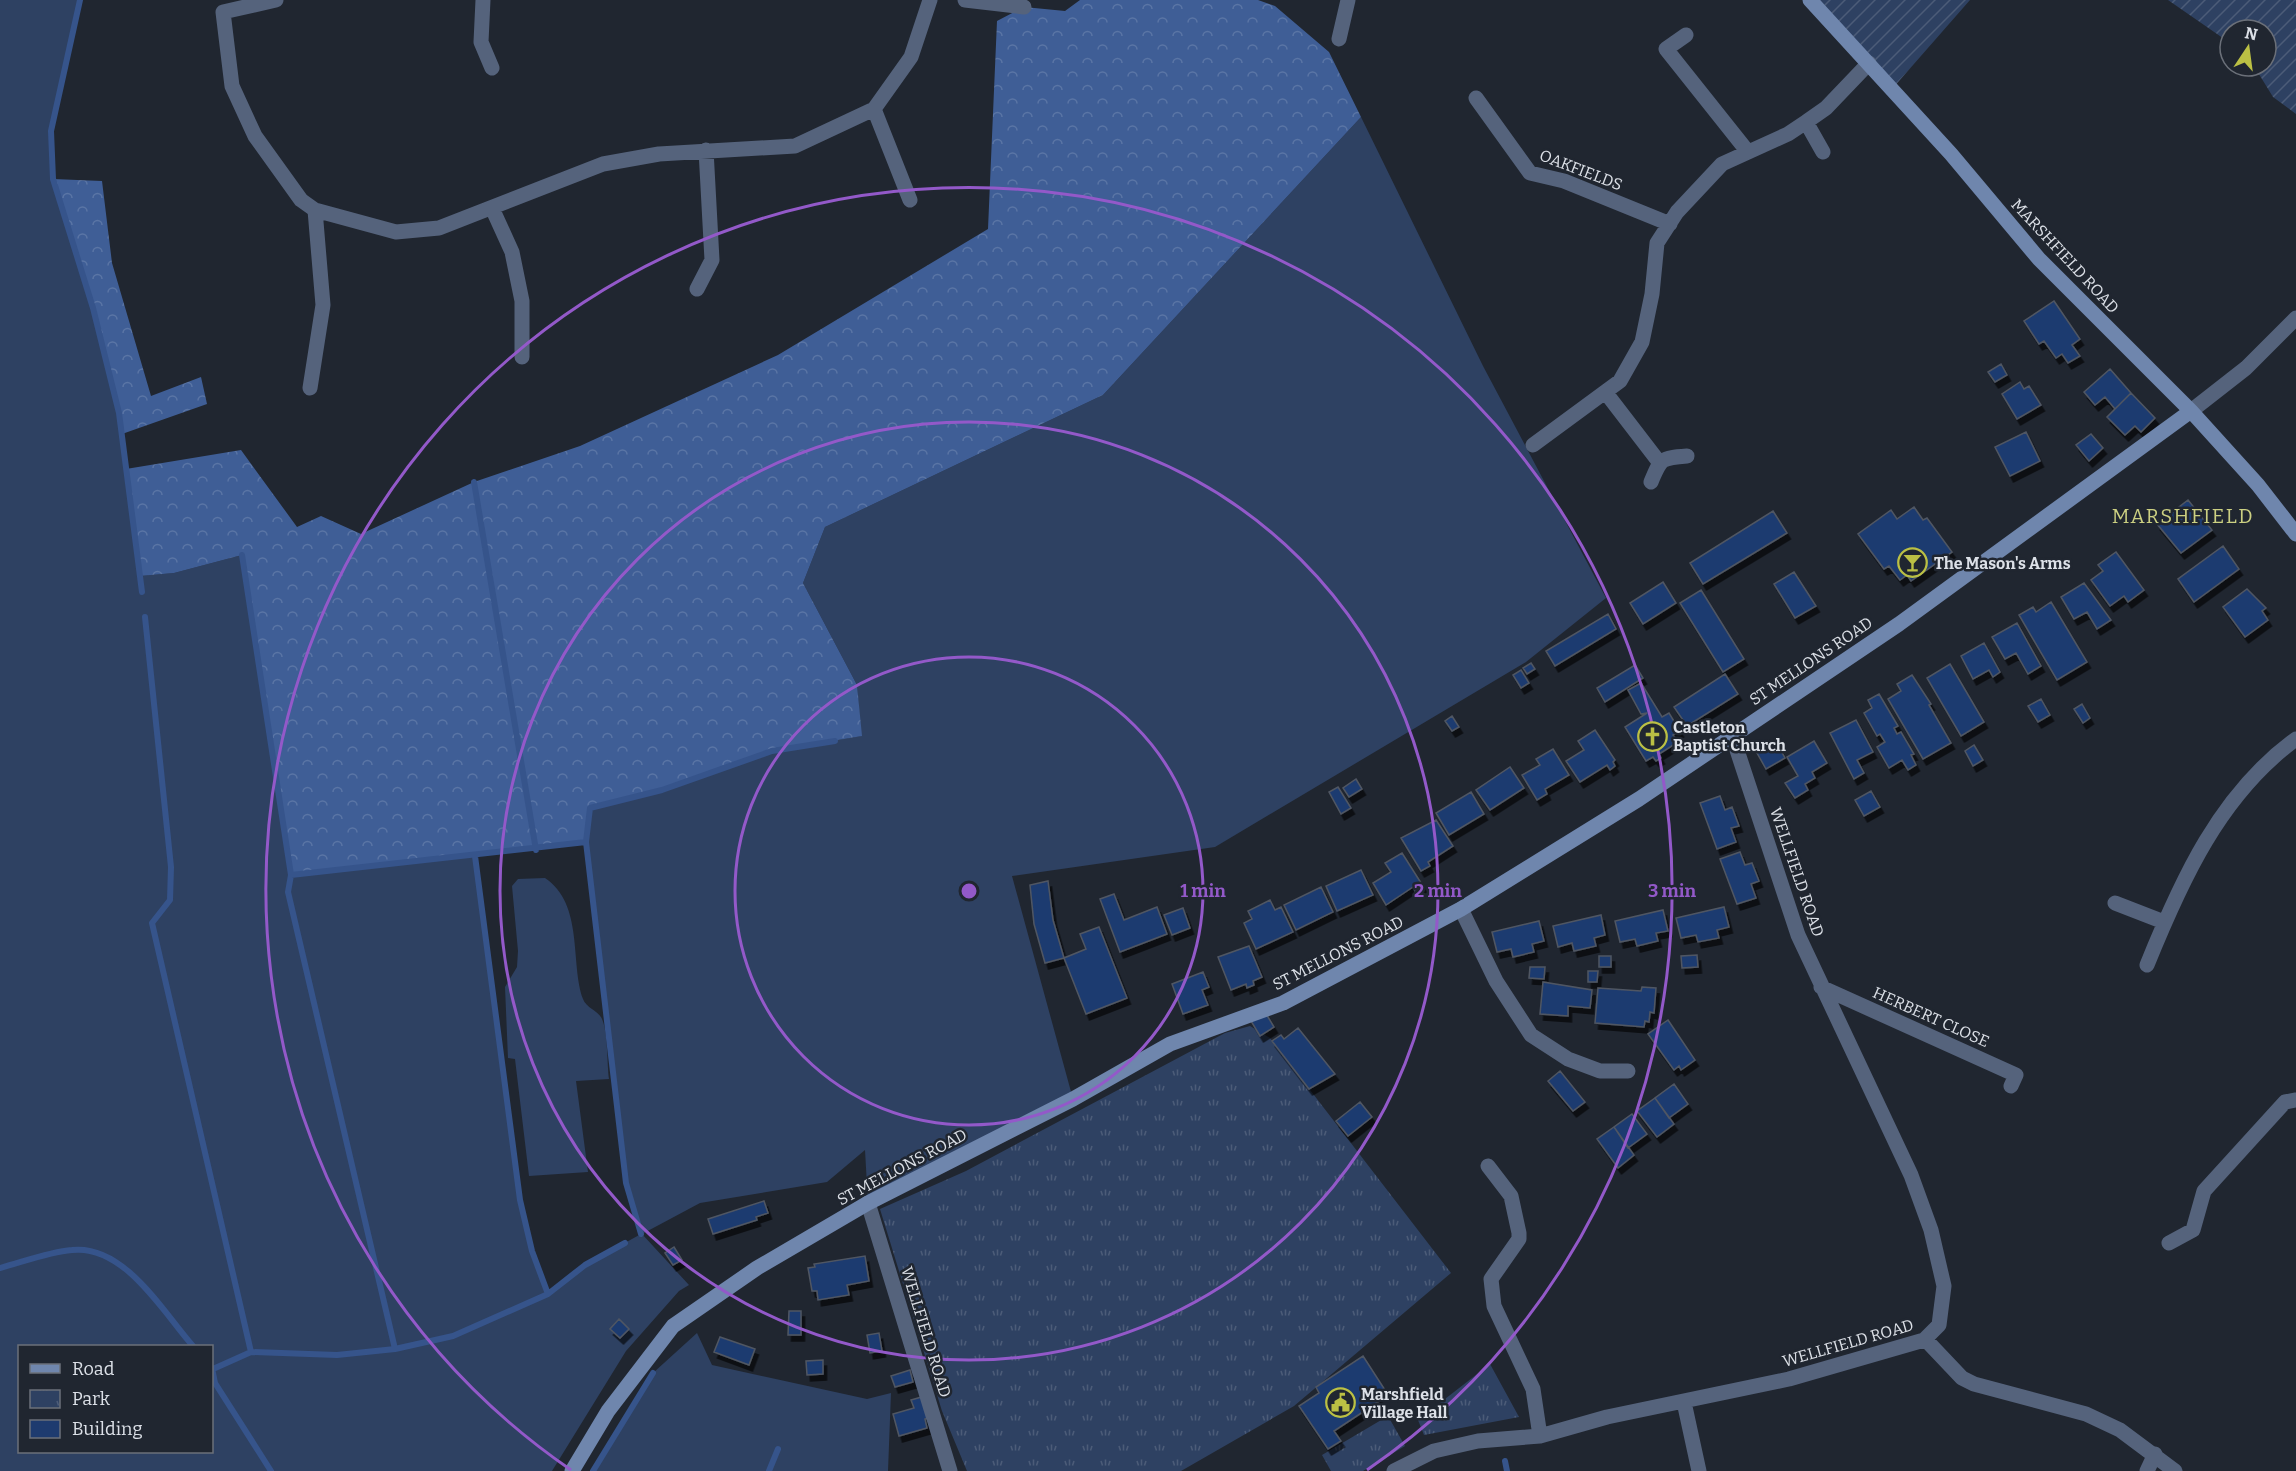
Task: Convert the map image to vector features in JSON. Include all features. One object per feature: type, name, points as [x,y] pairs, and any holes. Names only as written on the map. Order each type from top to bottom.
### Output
[{"type":"street","points":[[276,0],[223,12],[232,86],[255,136],[301,200],[315,210],[396,232],[440,228],[603,164],[659,154],[795,146],[874,109],[911,57],[930,0]]},
{"type":"street","points":[[483,0],[481,42],[492,68]]},
{"type":"street","points":[[965,0],[1024,7]]},
{"type":"street","points":[[1340,39],[1348,0]]},
{"type":"street","name":"MARSHFIELD ROAD","points":[[1809,0],[1951,153],[2039,259],[2191,411],[2258,484],[2296,534]]},
{"type":"street","points":[[1686,35],[1666,49],[1748,152]]},
{"type":"street","points":[[1533,445],[1620,381],[1641,342],[1652,294],[1657,243],[1670,224],[1722,164],[1788,134],[1806,122],[1826,108],[1869,63]]},
{"type":"street","name":"OAKFIELDS","points":[[1476,98],[1530,173],[1564,181],[1670,224]]},
{"type":"street","points":[[874,109],[910,200]]},
{"type":"street","points":[[1806,122],[1823,152]]},
{"type":"street","points":[[697,289],[712,260],[705,150]]},
{"type":"street","points":[[492,208],[512,252],[522,301],[522,357]]},
{"type":"street","points":[[310,388],[323,305],[315,210]]},
{"type":"street","points":[[2191,411],[2246,368],[2296,318]]},
{"type":"street","points":[[1606,393],[1659,462]]},
{"type":"street","name":"ST MELLONS ROAD","points":[[572,1471],[608,1411],[673,1326],[757,1268],[868,1203],[1073,1099],[1170,1044],[1283,1003],[1461,909],[1639,799],[1899,624],[2191,411]]},
{"type":"street","points":[[1651,482],[1659,462],[1666,458],[1687,456]]},
{"type":"street","name":"WELLFIELD ROAD","points":[[1394,1471],[1434,1450],[1478,1441],[1540,1436],[1607,1417],[1789,1379],[1925,1339],[1939,1325],[1944,1286],[1931,1230],[1911,1175],[1854,1049],[1821,987],[1795,926],[1732,735]]},
{"type":"street","points":[[2147,965],[2164,922],[2197,852],[2238,792],[2296,740]]},
{"type":"street","points":[[2115,903],[2164,922]]},
{"type":"street","points":[[1461,909],[1496,981],[1531,1035],[1568,1059],[1600,1071],[1628,1071]]},
{"type":"street","name":"HERBERT CLOSE","points":[[1821,987],[2016,1075],[2011,1086]]},
{"type":"street","points":[[2169,1243],[2193,1230],[2204,1191],[2285,1102],[2296,1100]]},
{"type":"street","points":[[1488,1166],[1510,1196],[1519,1233],[1519,1239],[1491,1279],[1494,1306],[1533,1389],[1540,1436]]},
{"type":"street","name":"WELLFIELD ROAD","points":[[868,1203],[950,1471]]},
{"type":"street","points":[[1925,1339],[1962,1378],[1974,1384],[2086,1414],[2120,1430],[2175,1471]]},
{"type":"street","points":[[1684,1402],[1699,1471]]},
{"type":"street","points":[[2147,1471],[2155,1454]]},
{"type":"green space","points":[[0,0],[80,0],[51,131],[53,179],[93,308],[119,413],[139,576],[174,573],[242,555],[291,875],[475,856],[520,1200],[532,1251],[548,1294],[585,1265],[641,1234],[626,1183],[586,842],[590,808],[662,790],[772,751],[861,736],[857,685],[803,583],[825,527],[1103,395],[1361,117],[1483,366],[1606,598],[1526,662],[1215,847],[1012,876],[1073,1099],[868,1203],[865,1150],[827,1182],[700,1203],[642,1234],[689,1285],[679,1291],[626,1351],[552,1471],[0,1471]]},
{"type":"green space","points":[[1080,0],[1258,0],[1275,6],[1329,52],[1361,117],[1103,395],[825,527],[803,583],[857,685],[862,736],[772,751],[662,790],[590,808],[586,842],[291,875],[242,555],[174,573],[140,576],[126,469],[241,450],[297,527],[321,516],[361,534],[474,482],[580,446],[778,355],[988,229],[997,21],[1024,7],[1065,11]]},
{"type":"green space","points":[[1810,0],[1970,0],[1892,89]]},
{"type":"green space","points":[[2168,0],[2296,0],[2296,114],[2273,97],[2261,78],[2278,78],[2278,18],[2218,18],[2218,35]]},
{"type":"green space","points":[[53,179],[102,181],[112,263],[151,396],[201,377],[207,404],[122,434],[93,308]]},
{"type":"green space","points":[[545,878],[557,889],[566,903],[571,918],[579,985],[583,999],[600,1016],[604,1025],[609,1079],[576,1081],[588,1172],[529,1176],[515,1059],[508,1058],[505,987],[517,967],[518,951],[512,886],[518,879]]},
{"type":"green space","points":[[1250,1026],[1270,1038],[1451,1273],[1294,1406],[1181,1471],[967,1471],[942,1411],[880,1209],[966,1171],[1225,1033]]},
{"type":"green space","points":[[697,1333],[712,1365],[867,1399],[891,1393],[888,1471],[593,1471],[653,1373]]},
{"type":"green space","points":[[1490,1364],[1519,1417],[1424,1435],[1418,1420]]},
{"type":"green space","points":[[1388,1416],[1405,1446],[1363,1471],[1331,1471],[1322,1455]]},
{"type":"building","points":[[2054,301],[2080,339],[2072,345],[2080,356],[2068,363],[2062,354],[2056,358],[2044,341],[2039,344],[2024,321]]},
{"type":"building","points":[[2001,364],[2007,375],[1995,382],[1988,372]]},
{"type":"building","points":[[2110,369],[2131,393],[2115,409],[2105,397],[2095,405],[2084,392]]},
{"type":"building","points":[[2020,382],[2024,389],[2029,386],[2041,405],[2017,419],[2002,394]]},
{"type":"building","points":[[2131,393],[2155,418],[2141,432],[2135,426],[2125,435],[2107,417]]},
{"type":"building","points":[[2026,432],[2040,461],[2010,476],[1995,447]]},
{"type":"building","points":[[2091,434],[2103,448],[2089,461],[2076,445]]},
{"type":"building","points":[[2188,500],[2212,530],[2181,553],[2157,524]]},
{"type":"building","points":[[1914,507],[1923,520],[1927,518],[1952,552],[1911,581],[1907,575],[1900,580],[1889,566],[1884,569],[1858,534],[1891,510],[1897,519]]},
{"type":"building","points":[[1773,511],[1787,533],[1703,584],[1690,563]]},
{"type":"building","points":[[2223,546],[2239,569],[2194,602],[2178,579]]},
{"type":"building","points":[[2116,552],[2144,590],[2128,602],[2124,596],[2110,606],[2091,580],[2103,571],[2098,565]]},
{"type":"building","points":[[1794,572],[1816,606],[1795,618],[1774,584]]},
{"type":"building","points":[[1663,582],[1676,603],[1643,624],[1630,603]]},
{"type":"building","points":[[2084,583],[2111,620],[2097,629],[2087,612],[2074,619],[2061,597]]},
{"type":"building","points":[[2247,589],[2266,608],[2262,611],[2268,620],[2245,637],[2223,607]]},
{"type":"building","points":[[1701,590],[1744,659],[1723,672],[1680,603]]},
{"type":"building","points":[[2051,602],[2087,662],[2057,680],[2019,615],[2033,607],[2036,612]]},
{"type":"building","points":[[1608,614],[1616,629],[1555,666],[1546,651]]},
{"type":"building","points":[[2017,623],[2041,666],[2028,674],[2016,653],[2005,659],[1992,637]]},
{"type":"building","points":[[1984,643],[2000,672],[1993,677],[1989,670],[1973,679],[1961,656]]},
{"type":"building","points":[[1531,663],[1535,669],[1527,674],[1523,668]]},
{"type":"building","points":[[1950,664],[1984,722],[1961,736],[1927,678]]},
{"type":"building","points":[[1635,665],[1643,678],[1605,702],[1597,688]]},
{"type":"building","points":[[1521,670],[1529,683],[1521,688],[1513,675]]},
{"type":"building","points":[[1725,674],[1738,694],[1687,726],[1674,707]]},
{"type":"building","points":[[1912,675],[1931,704],[1929,705],[1951,743],[1923,759],[1888,699],[1901,691],[1897,684]]},
{"type":"building","points":[[1641,683],[1662,717],[1669,713],[1680,731],[1673,735],[1678,742],[1659,754],[1661,758],[1656,761],[1653,757],[1646,761],[1625,727],[1647,713],[1641,714],[1628,690]]},
{"type":"building","points":[[1879,694],[1898,726],[1894,728],[1897,734],[1901,732],[1914,754],[1911,755],[1916,765],[1908,770],[1902,760],[1889,768],[1877,747],[1885,742],[1880,734],[1877,736],[1864,713],[1872,708],[1868,700]]},
{"type":"building","points":[[2041,699],[2050,715],[2038,722],[2028,706]]},
{"type":"building","points":[[2082,704],[2090,718],[2083,723],[2074,709]]},
{"type":"building","points":[[1452,716],[1459,727],[1452,731],[1445,721]]},
{"type":"building","points":[[1856,720],[1873,752],[1857,760],[1864,773],[1854,779],[1830,733]]},
{"type":"building","points":[[1595,730],[1615,760],[1613,762],[1615,766],[1610,770],[1607,765],[1580,782],[1566,761],[1584,750],[1578,741]]},
{"type":"building","points":[[1814,741],[1827,763],[1812,772],[1815,778],[1805,784],[1808,790],[1795,798],[1785,783],[1798,776],[1787,757]]},
{"type":"building","points":[[1776,742],[1785,758],[1766,769],[1757,753]]},
{"type":"building","points":[[1974,745],[1983,760],[1973,766],[1965,751]]},
{"type":"building","points":[[1553,749],[1569,775],[1545,789],[1547,794],[1537,800],[1522,775],[1540,765],[1536,759]]},
{"type":"building","points":[[1510,767],[1524,788],[1490,810],[1476,790]]},
{"type":"building","points":[[1356,779],[1362,789],[1349,797],[1343,788]]},
{"type":"building","points":[[1338,787],[1351,808],[1341,814],[1329,792]]},
{"type":"building","points":[[1871,791],[1880,807],[1864,816],[1855,800]]},
{"type":"building","points":[[1471,792],[1484,814],[1449,835],[1436,813]]},
{"type":"building","points":[[1720,796],[1725,810],[1732,807],[1739,826],[1731,828],[1736,842],[1717,849],[1700,803]]},
{"type":"building","points":[[1436,820],[1453,846],[1428,862],[1430,866],[1421,871],[1401,838]]},
{"type":"building","points":[[1740,852],[1745,865],[1752,863],[1759,881],[1751,884],[1756,898],[1737,904],[1720,859]]},
{"type":"building","points":[[1402,853],[1423,886],[1415,891],[1413,887],[1386,905],[1373,883],[1391,872],[1385,863]]},
{"type":"building","points":[[1361,870],[1373,895],[1337,911],[1326,886]]},
{"type":"building","points":[[1048,881],[1053,920],[1064,958],[1045,963],[1034,924],[1030,885]]},
{"type":"building","points":[[1321,887],[1333,912],[1296,930],[1284,905]]},
{"type":"building","points":[[1114,894],[1124,920],[1157,907],[1167,934],[1120,952],[1100,899]]},
{"type":"building","points":[[1270,900],[1275,910],[1281,907],[1293,932],[1256,949],[1244,923],[1252,919],[1248,911]]},
{"type":"building","points":[[1724,907],[1729,927],[1717,930],[1719,938],[1698,942],[1696,935],[1681,938],[1676,918]]},
{"type":"building","points":[[1183,908],[1190,928],[1172,935],[1164,915]]},
{"type":"building","points":[[1663,910],[1668,931],[1656,933],[1658,941],[1637,946],[1635,939],[1620,942],[1615,921]]},
{"type":"building","points":[[1601,915],[1605,935],[1594,938],[1596,946],[1574,951],[1572,943],[1558,947],[1553,926]]},
{"type":"building","points":[[1539,921],[1544,941],[1532,944],[1534,952],[1513,957],[1511,949],[1497,952],[1492,932]]},
{"type":"building","points":[[1099,927],[1127,998],[1086,1014],[1064,958],[1086,949],[1080,934]]},
{"type":"building","points":[[1249,946],[1262,977],[1253,981],[1254,985],[1247,988],[1246,984],[1231,990],[1218,957]]},
{"type":"building","points":[[1697,955],[1698,967],[1682,968],[1681,956]]},
{"type":"building","points":[[1599,956],[1611,956],[1611,967],[1599,967]]},
{"type":"building","points":[[1530,967],[1545,967],[1544,979],[1529,978]]},
{"type":"building","points":[[1588,971],[1598,971],[1597,982],[1588,982]]},
{"type":"building","points":[[1203,972],[1209,987],[1202,990],[1208,1005],[1183,1014],[1172,984]]},
{"type":"building","points":[[1543,982],[1592,990],[1590,1008],[1568,1006],[1568,1016],[1540,1014]]},
{"type":"building","points":[[1642,987],[1656,988],[1654,1013],[1650,1012],[1649,1022],[1645,1021],[1644,1027],[1595,1023],[1598,988],[1641,991]]},
{"type":"building","points":[[1265,1012],[1274,1027],[1260,1036],[1251,1021]]},
{"type":"building","points":[[1668,1020],[1695,1060],[1681,1070],[1679,1066],[1674,1070],[1648,1034]]},
{"type":"building","points":[[1298,1028],[1335,1074],[1309,1089],[1272,1041],[1281,1035],[1284,1039]]},
{"type":"building","points":[[1560,1071],[1585,1102],[1573,1111],[1548,1081]]},
{"type":"building","points":[[1674,1084],[1688,1104],[1669,1118],[1655,1098]]},
{"type":"building","points":[[1655,1098],[1674,1124],[1657,1137],[1637,1111]]},
{"type":"building","points":[[1360,1102],[1372,1117],[1348,1136],[1336,1121]]},
{"type":"building","points":[[1632,1114],[1647,1134],[1628,1148],[1614,1127]]},
{"type":"building","points":[[1614,1127],[1634,1155],[1618,1168],[1597,1139]]},
{"type":"building","points":[[764,1201],[768,1213],[756,1217],[757,1220],[713,1234],[708,1219]]},
{"type":"building","points":[[674,1247],[682,1260],[673,1265],[665,1253]]},
{"type":"building","points":[[865,1256],[869,1281],[847,1285],[849,1295],[818,1300],[817,1291],[812,1291],[808,1268],[815,1267],[814,1264]]},
{"type":"building","points":[[789,1311],[801,1311],[801,1335],[788,1335]]},
{"type":"building","points":[[619,1319],[629,1329],[620,1338],[610,1329]]},
{"type":"building","points":[[879,1333],[882,1351],[870,1353],[867,1335]]},
{"type":"building","points":[[720,1337],[755,1349],[749,1365],[714,1352]]},
{"type":"building","name":"Marshfield Village Hall","points":[[1363,1356],[1385,1390],[1377,1395],[1381,1400],[1334,1431],[1341,1441],[1328,1449],[1299,1406],[1319,1393],[1316,1387]]},
{"type":"building","points":[[823,1360],[823,1374],[807,1375],[806,1361]]},
{"type":"building","points":[[910,1370],[913,1382],[895,1387],[891,1376]]},
{"type":"building","points":[[925,1396],[932,1417],[925,1419],[927,1428],[899,1436],[893,1414],[914,1408],[911,1400]]},
{"type":"waterway","points":[[80,0],[51,131],[53,179],[93,308],[119,413],[142,592]]},
{"type":"waterway","points":[[474,482],[536,850]]},
{"type":"waterway","points":[[242,555],[291,875],[288,892],[395,1349]]},
{"type":"waterway","points":[[145,617],[171,867],[170,900],[152,923],[251,1352]]},
{"type":"waterway","points":[[641,1234],[626,1183],[586,842],[590,808],[662,790],[772,751],[835,741]]},
{"type":"waterway","points":[[291,875],[586,842]]},
{"type":"waterway","points":[[475,856],[520,1200],[532,1251],[548,1294]]},
{"type":"waterway","points":[[213,1369],[251,1352],[337,1355],[395,1349],[453,1336],[548,1294],[585,1265],[625,1243]]},
{"type":"waterway","points":[[0,1268],[72,1250],[91,1251],[109,1258],[141,1283],[192,1345]]},
{"type":"waterway","points":[[213,1373],[215,1383],[271,1471]]},
{"type":"waterway","points":[[593,1471],[653,1373]]},
{"type":"waterway","points":[[769,1471],[778,1449]]},
{"type":"waterway","points":[[1505,1461],[1507,1471]]},
{"type":"place","name":"The Mason's Arms","points":[[1913,563]]},
{"type":"place","name":"Castleton Baptist Church","points":[[1652,736]]},
{"type":"place","name":"Marshfield Village Hall","points":[[1340,1403]]},
{"type":"district","name":"MARSHFIELD","points":[[2183,516]]}]
